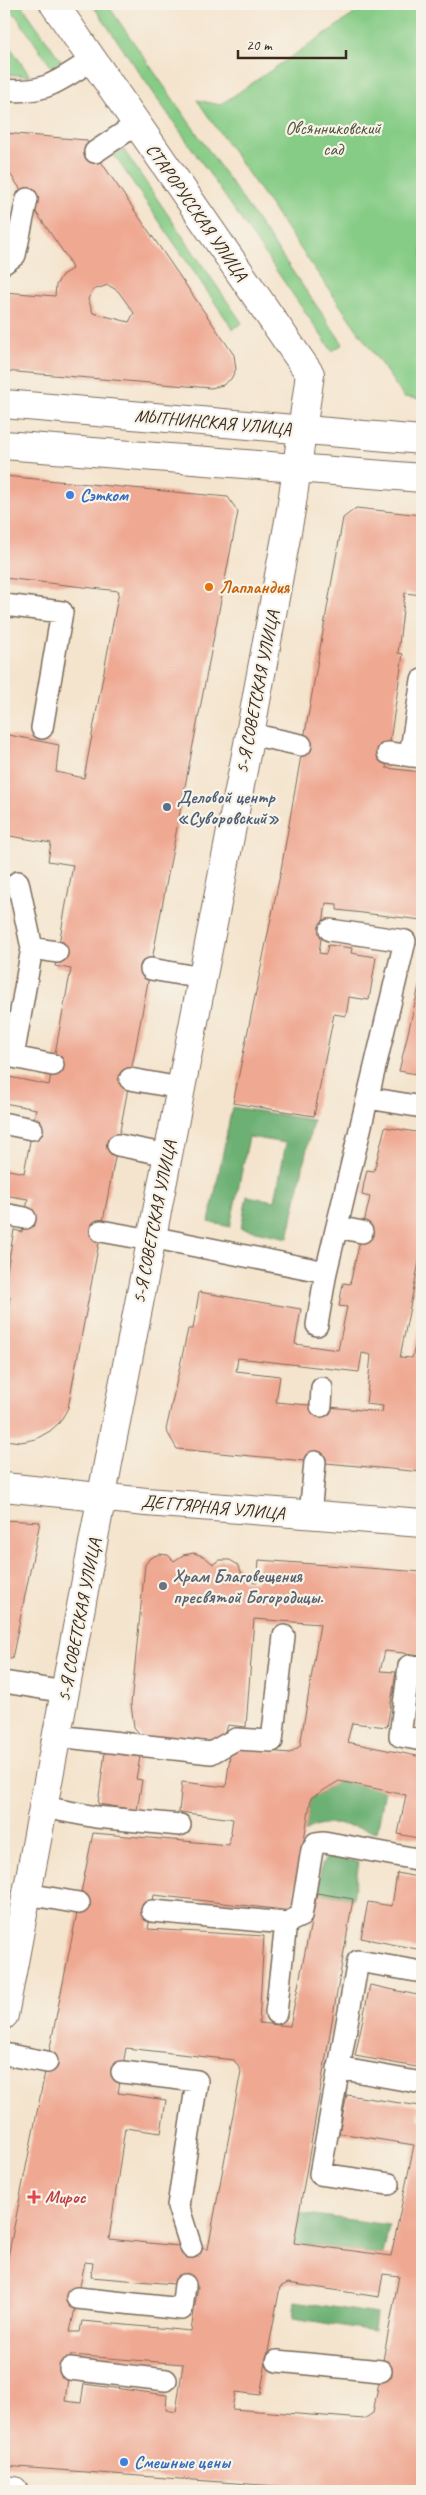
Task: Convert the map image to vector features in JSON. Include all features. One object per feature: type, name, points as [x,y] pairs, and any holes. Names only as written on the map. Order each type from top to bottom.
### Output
[{"type":"street","name":"СТАРОРУССКАЯ УЛИЦА","points":[[54,4],[310,374],[303,429]]},
{"type":"street","name":"МЫТНИНСКАЯ УЛИЦА","points":[[4,404],[422,440]]},
{"type":"street","name":"5-Я СОВЕТСКАЯ УЛИЦА","points":[[4,2015],[9,1955],[27,1894],[151,1238],[250,734],[298,468],[303,429]]},
{"type":"street","points":[[4,445],[422,478]]},
{"type":"street","name":"ДЕГТЯРНАЯ УЛИЦА","points":[[4,1487],[102,1498],[422,1523]]},
{"type":"street","points":[[4,2490],[14,2491]]},
{"type":"lane","points":[[4,90],[25,92],[49,87],[92,60]]},
{"type":"lane","points":[[95,152],[136,124]]},
{"type":"lane","points":[[4,263],[15,255],[27,199]]},
{"type":"lane","points":[[4,605],[62,612],[42,728]]},
{"type":"lane","points":[[388,753],[416,756],[422,680]]},
{"type":"lane","points":[[250,734],[301,744]]},
{"type":"lane","points":[[18,882],[32,948],[13,1057],[53,1065]]},
{"type":"lane","points":[[317,1325],[326,1272],[405,941],[330,930]]},
{"type":"lane","points":[[32,948],[58,952]]},
{"type":"lane","points":[[151,969],[202,978]]},
{"type":"lane","points":[[130,1079],[180,1088]]},
{"type":"lane","points":[[368,1098],[422,1107]]},
{"type":"lane","points":[[7,1124],[32,1129]]},
{"type":"lane","points":[[118,1145],[168,1154]]},
{"type":"lane","points":[[4,1214],[25,1218]]},
{"type":"lane","points":[[337,1227],[362,1232]]},
{"type":"lane","points":[[102,1231],[151,1238],[326,1272]]},
{"type":"lane","points":[[310,1515],[315,1462]]},
{"type":"lane","points":[[57,1736],[211,1753],[236,1739],[272,1741],[284,1636]]},
{"type":"lane","points":[[422,1667],[409,1666],[400,1736],[422,1740]]},
{"type":"lane","points":[[4,1682],[65,1692]]},
{"type":"lane","points":[[43,1807],[96,1817],[180,1825]]},
{"type":"lane","points":[[152,1911],[286,1923],[301,1916],[312,1850],[316,1843],[324,1842],[422,1860]]},
{"type":"lane","points":[[27,1894],[79,1903]]},
{"type":"lane","points":[[276,2013],[286,1923]]},
{"type":"lane","points":[[389,2184],[320,2174],[358,1961],[422,1972]]},
{"type":"lane","points":[[4,2054],[47,2062]]},
{"type":"lane","points":[[338,2068],[422,2083]]},
{"type":"lane","points":[[122,2072],[197,2081],[178,2206],[191,2247]]},
{"type":"lane","points":[[77,2298],[182,2309],[185,2286]]},
{"type":"lane","points":[[277,2361],[381,2371]]},
{"type":"lane","points":[[70,2369],[166,2380]]},
{"type":"green space","points":[[8,4],[21,4],[61,61],[52,68]]},
{"type":"green space","points":[[92,4],[107,4],[343,344],[332,351]]},
{"type":"green space","name":"Овсянниковский сад","points":[[369,4],[422,4],[422,399],[404,397],[197,100],[220,105]]},
{"type":"green space","points":[[4,38],[30,76],[4,74]]},
{"type":"green space","points":[[123,149],[242,323],[233,329],[114,155]]},
{"type":"green space","points":[[232,1107],[313,1120],[288,1238],[241,1228],[247,1196],[275,1201],[286,1143],[249,1137],[230,1227],[209,1222]]},
{"type":"green space","points":[[339,1781],[385,1790],[377,1832],[341,1824],[332,1824],[314,1827],[305,1832],[311,1798]]},
{"type":"green space","points":[[332,1857],[359,1862],[353,1899],[317,1893],[322,1864],[326,1858]]},
{"type":"green space","points":[[299,2213],[389,2225],[383,2255],[294,2243]]},
{"type":"green space","points":[[295,2301],[376,2314],[374,2331],[293,2318]]},
{"type":"building","points":[[4,133],[86,140],[234,355],[236,369],[231,379],[223,385],[211,388],[4,371],[4,292],[55,296],[56,285],[62,275],[72,269],[68,259],[4,165]],"holes":[[[108,285],[118,291],[134,313],[129,322],[93,313],[88,299],[93,290]]]},
{"type":"building","points":[[4,476],[228,497],[238,512],[68,1408],[60,1422],[50,1431],[36,1439],[21,1442],[4,1440],[4,1332],[10,1297],[4,1296],[4,1288],[14,1230],[22,1232],[28,1199],[4,1195],[4,1169],[24,1173],[36,1109],[4,1103],[4,1076],[49,1085],[71,969],[55,966],[73,865],[48,861],[51,843],[4,835],[4,734],[59,745],[56,772],[84,778],[119,591],[4,578]]},
{"type":"building","points":[[356,508],[422,515],[422,595],[405,593],[398,653],[403,654],[386,768],[422,772],[422,920],[337,910],[337,904],[326,903],[319,953],[326,954],[328,945],[352,948],[351,953],[376,957],[369,1000],[349,997],[346,1016],[334,1014],[314,1116],[233,1103],[280,875],[343,518]]},
{"type":"building","points":[[422,978],[422,1075],[399,1071]]},
{"type":"building","points":[[385,1127],[422,1133],[422,1247],[400,1357],[412,1358],[422,1317],[422,1472],[177,1449],[166,1430],[188,1329],[193,1329],[199,1292],[301,1309],[295,1344],[338,1350],[347,1307],[339,1306],[343,1283],[350,1284],[370,1197],[362,1195],[367,1170],[374,1171]],"holes":[[[362,1353],[371,1355],[366,1404],[383,1406],[382,1412],[276,1402],[280,1376],[236,1371],[238,1358],[359,1372]]]},
{"type":"building","points":[[4,1520],[40,1522],[12,1659],[4,1658]]},
{"type":"building","points":[[194,1553],[205,1557],[213,1564],[220,1560],[230,1560],[238,1565],[242,1574],[242,1581],[257,1582],[259,1560],[422,1572],[422,1655],[385,1651],[380,1671],[396,1672],[387,1727],[352,1723],[347,1742],[422,1757],[422,1839],[398,1834],[406,1795],[339,1781],[311,1798],[292,1911],[154,1895],[148,1929],[264,1936],[259,2023],[290,2026],[317,1893],[353,1899],[294,2243],[391,2256],[414,2145],[339,2133],[347,2095],[420,2106],[418,2119],[422,2120],[422,2491],[343,2491],[4,2466],[4,2277],[93,1833],[229,1845],[233,1819],[179,1812],[182,1782],[226,1787],[231,1748],[290,1753],[300,1746],[320,1624],[254,1619],[246,1727],[228,1725],[223,1738],[213,1744],[142,1737],[134,1727],[131,1704],[145,1565],[150,1558],[159,1554],[168,1555],[174,1561],[183,1555]],"holes":[[[126,2048],[234,2060],[241,2071],[208,2249],[109,2239],[125,2128],[161,2133],[166,2100],[118,2093]],[[85,2262],[93,2263],[91,2277],[198,2286],[191,2331],[82,2321],[80,2332],[70,2332]],[[383,2274],[399,2276],[373,2413],[364,2419],[232,2409],[235,2392],[260,2395],[280,2287],[288,2283],[379,2297]],[[71,2355],[183,2364],[176,2412],[166,2410],[167,2395],[84,2384],[81,2403],[65,2401]]]},
{"type":"building","points":[[105,1752],[140,1757],[136,1779],[142,1780],[137,1810],[98,1804]]},
{"type":"building","points":[[397,1873],[422,1878],[422,1950],[361,1938],[368,1902],[392,1906]]},
{"type":"building","points":[[370,1985],[422,1996],[422,2068],[355,2056]]},
{"type":"place","name":"Сэтком","points":[[70,495]]},
{"type":"place","name":"Лапландия","points":[[209,587]]},
{"type":"place","name":"Деловой центр «Суворовский»","points":[[167,807]]},
{"type":"place","name":"Храм Благовещения пресвятой Богородицы.","points":[[163,1586]]},
{"type":"place","name":"Мирос","points":[[34,2197]]},
{"type":"place","name":"Смешные цены","points":[[124,2462]]}]
